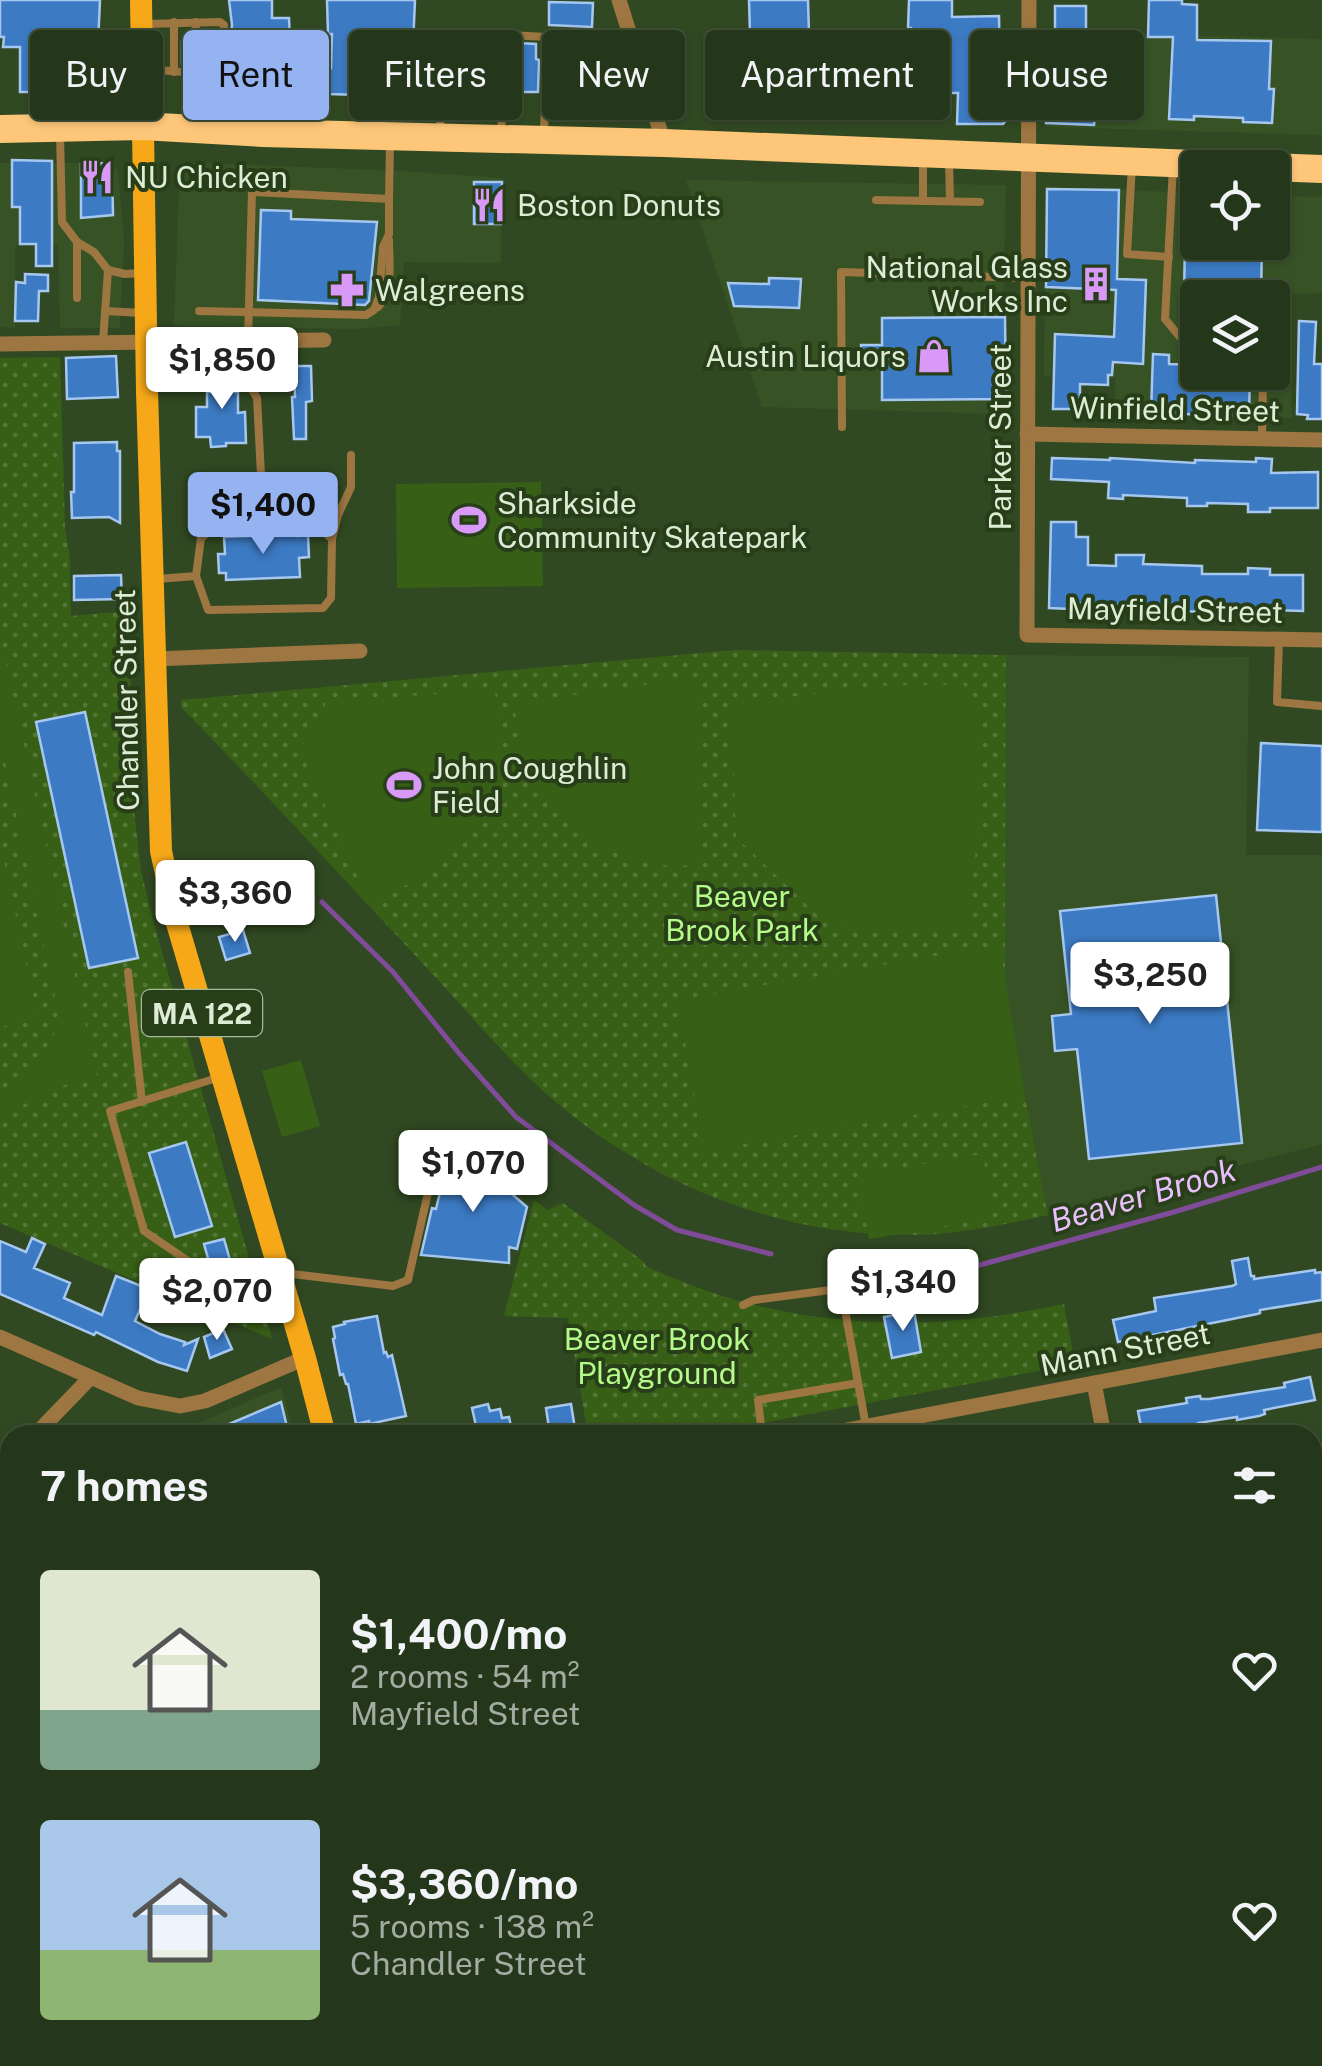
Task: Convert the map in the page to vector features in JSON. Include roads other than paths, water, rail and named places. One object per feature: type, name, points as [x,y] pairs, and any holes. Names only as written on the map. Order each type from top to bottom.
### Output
[{"type":"highway","points":[[0,129],[142,126],[1322,168]]},
{"type":"main road","name":"Chandler Street","points":[[142,120],[161,852],[176,920],[322,1425]]},
{"type":"street","points":[[619,0],[664,142]]},
{"type":"street","name":"Parker Street","points":[[1026,634],[1028,0]]},
{"type":"street","points":[[0,344],[324,340]]},
{"type":"street","name":"Winfield Street","points":[[1027,434],[1322,440]]},
{"type":"street","name":"Mayfield Street","points":[[1026,634],[1322,640]]},
{"type":"street","points":[[154,659],[360,651]]},
{"type":"street","points":[[0,1337],[138,1398],[180,1406],[205,1401],[305,1358]]},
{"type":"street","name":"Mann Street","points":[[876,1425],[1322,1340]]},
{"type":"street","points":[[44,1425],[90,1378]]},
{"type":"street","points":[[1094,1382],[1102,1425]]},
{"type":"lane","points":[[142,12],[174,22],[220,22],[224,30]]},
{"type":"lane","points":[[174,22],[174,72]]},
{"type":"lane","points":[[196,22],[196,30]]},
{"type":"lane","points":[[501,138],[506,35],[547,37],[544,140]]},
{"type":"lane","points":[[163,71],[222,74],[243,92],[248,102],[248,132]]},
{"type":"lane","points":[[440,138],[441,120]]},
{"type":"lane","points":[[60,128],[62,222],[77,242],[94,252],[108,270],[146,273]]},
{"type":"lane","points":[[199,311],[366,315],[374,310],[379,298],[383,247],[389,234],[390,137]]},
{"type":"lane","points":[[923,201],[936,153]]},
{"type":"lane","points":[[936,153],[950,201]]},
{"type":"lane","points":[[1132,161],[1127,254],[1169,257]]},
{"type":"lane","points":[[1174,163],[1165,320],[1180,336]]},
{"type":"lane","points":[[248,341],[252,192],[389,198]]},
{"type":"lane","points":[[876,200],[980,202]]},
{"type":"lane","points":[[77,242],[77,298]]},
{"type":"lane","points":[[103,342],[108,270]]},
{"type":"lane","points":[[842,427],[841,272],[1028,278]]},
{"type":"lane","points":[[105,311],[146,314]]},
{"type":"lane","points":[[234,379],[244,381],[257,398],[262,475]]},
{"type":"lane","points":[[195,380],[213,380]]},
{"type":"lane","points":[[1262,438],[1263,390]]},
{"type":"lane","points":[[332,538],[314,524],[215,528],[201,538],[196,576],[208,610],[323,608],[332,598],[332,538],[351,487],[351,454]]},
{"type":"lane","points":[[152,580],[196,576]]},
{"type":"lane","points":[[1279,639],[1277,702],[1321,706]]},
{"type":"lane","points":[[128,972],[142,1102]]},
{"type":"lane","points":[[197,1267],[144,1231],[110,1111],[223,1076]]},
{"type":"lane","points":[[279,1272],[393,1286],[408,1280],[433,1172]]},
{"type":"lane","points":[[743,1305],[754,1300],[838,1289],[842,1293],[866,1425]]},
{"type":"lane","points":[[761,1425],[758,1400],[858,1383]]},
{"type":"waterway","name":"Beaver Brook","points":[[322,902],[393,972],[516,1117],[634,1205],[677,1230],[771,1254]]},
{"type":"waterway","name":"Beaver Brook","points":[[976,1266],[1322,1167]]},
{"type":"place","name":"NU Chicken","points":[[97,177]]},
{"type":"place","name":"Boston Donuts","points":[[489,205]]},
{"type":"place","name":"National Glass Works Inc","points":[[1096,284]]},
{"type":"place","name":"Walgreens","points":[[347,290]]},
{"type":"place","name":"Austin Liquors","points":[[934,356]]},
{"type":"place","name":"Sharkside Community Skatepark","points":[[469,520]]},
{"type":"place","name":"John Coughlin Field","points":[[404,785]]},
{"type":"park label","name":"Beaver Brook Park","points":[[742,913]]},
{"type":"park label","name":"Beaver Brook Playground","points":[[657,1356]]}]
